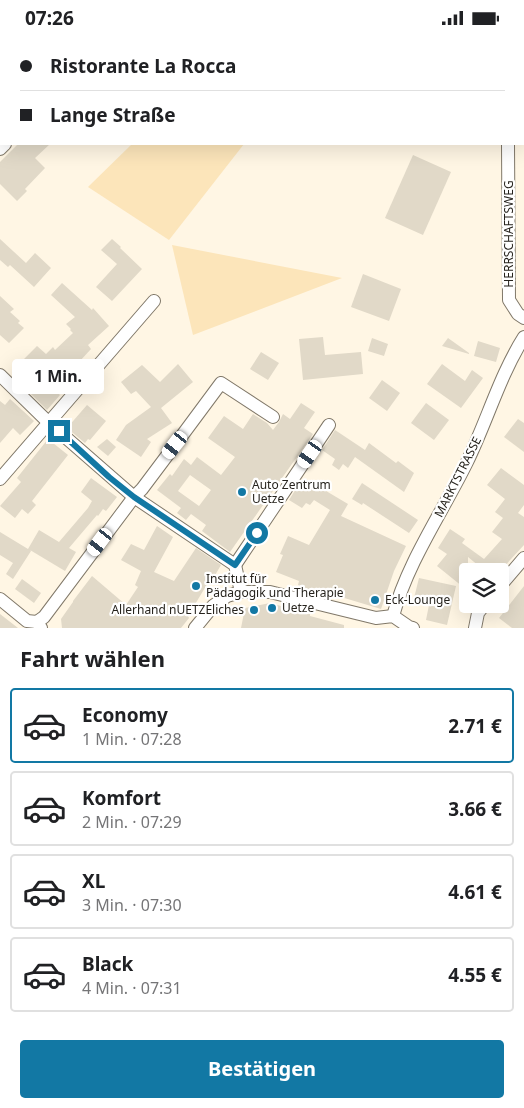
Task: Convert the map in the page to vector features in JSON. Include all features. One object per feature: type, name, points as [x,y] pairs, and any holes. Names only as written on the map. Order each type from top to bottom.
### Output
[{"type":"street","name":"HERRSCHAFTSWEG","points":[[508,145],[509,300],[518,314],[524,318]]},
{"type":"street","points":[[0,479],[154,301]]},
{"type":"street","name":"MARKTSTRASSE","points":[[393,616],[397,600],[415,558],[466,464],[508,367],[524,337]]},
{"type":"street","points":[[0,375],[48,422],[134,497],[235,565],[241,592]]},
{"type":"street","points":[[0,599],[28,621],[39,625],[221,383],[274,417]]},
{"type":"street","points":[[235,565],[329,425]]},
{"type":"street","points":[[509,576],[524,558]]},
{"type":"street","points":[[195,628],[213,606],[226,596],[241,592],[270,592],[376,618],[393,616],[409,627],[414,628]]},
{"type":"street","points":[[475,628],[478,613]]},
{"type":"shaded area","points":[[131,145],[243,145],[169,240],[88,187]]},
{"type":"shaded area","points":[[172,245],[342,278],[193,335]]},
{"type":"building","points":[[17,145],[49,145],[35,158],[45,168],[25,189],[27,191],[17,201],[0,184],[0,162]]},
{"type":"building","points":[[413,155],[451,172],[423,235],[385,218]]},
{"type":"building","points":[[0,239],[26,263],[35,253],[51,268],[34,287],[10,265],[8,267],[0,260]]},
{"type":"building","points":[[112,239],[142,269],[112,301],[96,287],[117,264],[101,250]]},
{"type":"building","points":[[363,274],[401,289],[389,321],[351,307]]},
{"type":"building","points":[[62,283],[92,310],[93,308],[109,326],[88,345],[91,349],[79,362],[84,366],[72,380],[54,364],[41,377],[60,395],[47,410],[28,391],[33,385],[28,380],[36,372],[23,360],[37,346],[46,354],[53,347],[55,350],[73,333],[66,324],[75,317],[51,295]]},
{"type":"building","points":[[0,296],[14,309],[10,312],[20,321],[18,323],[24,328],[9,343],[0,335]]},
{"type":"building","points":[[323,337],[325,355],[361,352],[363,374],[303,380],[299,339]]},
{"type":"building","points":[[372,338],[388,344],[384,356],[368,351]]},
{"type":"building","points":[[448,338],[469,353],[469,354],[442,346]]},
{"type":"building","points":[[478,341],[500,348],[496,362],[474,356]]},
{"type":"building","points":[[261,352],[279,363],[268,380],[250,369]]},
{"type":"building","points":[[178,364],[193,382],[161,408],[172,423],[147,439],[151,442],[141,457],[116,440],[126,425],[151,407],[136,391],[131,394],[121,382],[142,365],[160,382]]},
{"type":"building","points":[[442,364],[465,381],[472,370],[483,378],[461,408],[427,384]]},
{"type":"building","points":[[382,380],[400,393],[387,411],[369,398]]},
{"type":"building","points":[[10,399],[34,421],[20,435],[13,428],[0,443],[0,401],[5,405]]},
{"type":"building","points":[[301,403],[315,412],[304,428],[313,434],[230,552],[202,531],[206,525],[191,514],[186,520],[177,513],[181,508],[157,490],[170,474],[172,476],[184,459],[191,465],[197,457],[221,475],[235,457],[208,438],[224,416],[243,429],[253,414],[267,423],[273,430],[283,414],[290,419]],"holes":[[[190,475],[211,490],[199,506],[178,491]]]},
{"type":"building","points":[[426,403],[449,420],[434,440],[411,423]]},
{"type":"building","points":[[87,405],[106,421],[90,440],[88,439],[85,443],[67,428]]},
{"type":"building","points":[[518,419],[524,423],[524,452],[504,437]]},
{"type":"building","points":[[335,430],[365,450],[369,443],[396,463],[398,461],[414,473],[404,492],[355,457],[348,468],[343,464],[339,470],[332,465],[335,459],[322,450]]},
{"type":"building","points":[[48,439],[68,455],[32,501],[36,505],[28,514],[22,509],[15,518],[0,506],[21,482],[17,478]]},
{"type":"building","points":[[107,439],[116,447],[108,456],[97,447]]},
{"type":"building","points":[[501,468],[524,485],[524,505],[518,513],[524,517],[524,545],[507,563],[475,563],[468,557],[468,563],[459,563],[459,584],[437,566],[447,554],[438,548],[450,529],[465,539],[462,543],[484,559],[502,539],[492,532],[503,518],[495,512],[505,499],[487,485]]},
{"type":"building","points":[[91,478],[117,497],[106,511],[103,509],[97,515],[69,548],[76,552],[65,571],[30,550],[13,579],[6,574],[13,563],[0,555],[0,532],[28,549],[39,530],[59,542],[92,501],[81,492]]},
{"type":"building","points":[[301,481],[319,491],[321,488],[348,504],[341,516],[406,546],[394,571],[381,609],[311,588],[310,590],[298,585],[299,581],[276,572],[283,555],[280,554],[288,536],[309,545],[330,510],[314,500],[310,505],[306,503],[302,508],[289,500]]},
{"type":"building","points":[[362,483],[418,520],[409,533],[363,503],[362,505],[352,499]]},
{"type":"building","points":[[157,526],[173,537],[154,572],[174,581],[196,548],[221,565],[211,582],[209,581],[188,616],[189,618],[181,628],[62,628],[61,619],[92,576],[126,605],[138,587],[135,585],[141,571],[121,560],[131,544],[144,550]]},
{"type":"building","points":[[419,578],[456,586],[447,625],[426,620],[429,605],[413,602]]},
{"type":"building","points":[[22,579],[41,593],[34,603],[15,589]]},
{"type":"building","points":[[524,586],[524,628],[512,628],[499,618],[503,613],[509,613],[509,605]]},
{"type":"building","points":[[270,603],[344,625],[344,628],[241,628],[245,608]]},
{"type":"building","points":[[0,614],[18,628],[0,628]]},
{"type":"place","name":"Auto Zentrum Uetze","points":[[242,492]]},
{"type":"place","name":"Institut für Pädagogik und Therapie","points":[[196,586]]},
{"type":"place","name":"Eck-Lounge","points":[[375,600]]},
{"type":"place","name":"Uetze","points":[[272,608]]},
{"type":"place","name":"Allerhand nUETZEliches","points":[[254,610]]},
{"type":"route","points":[[59,431],[109,477],[134,497],[235,565],[257,533]]}]
